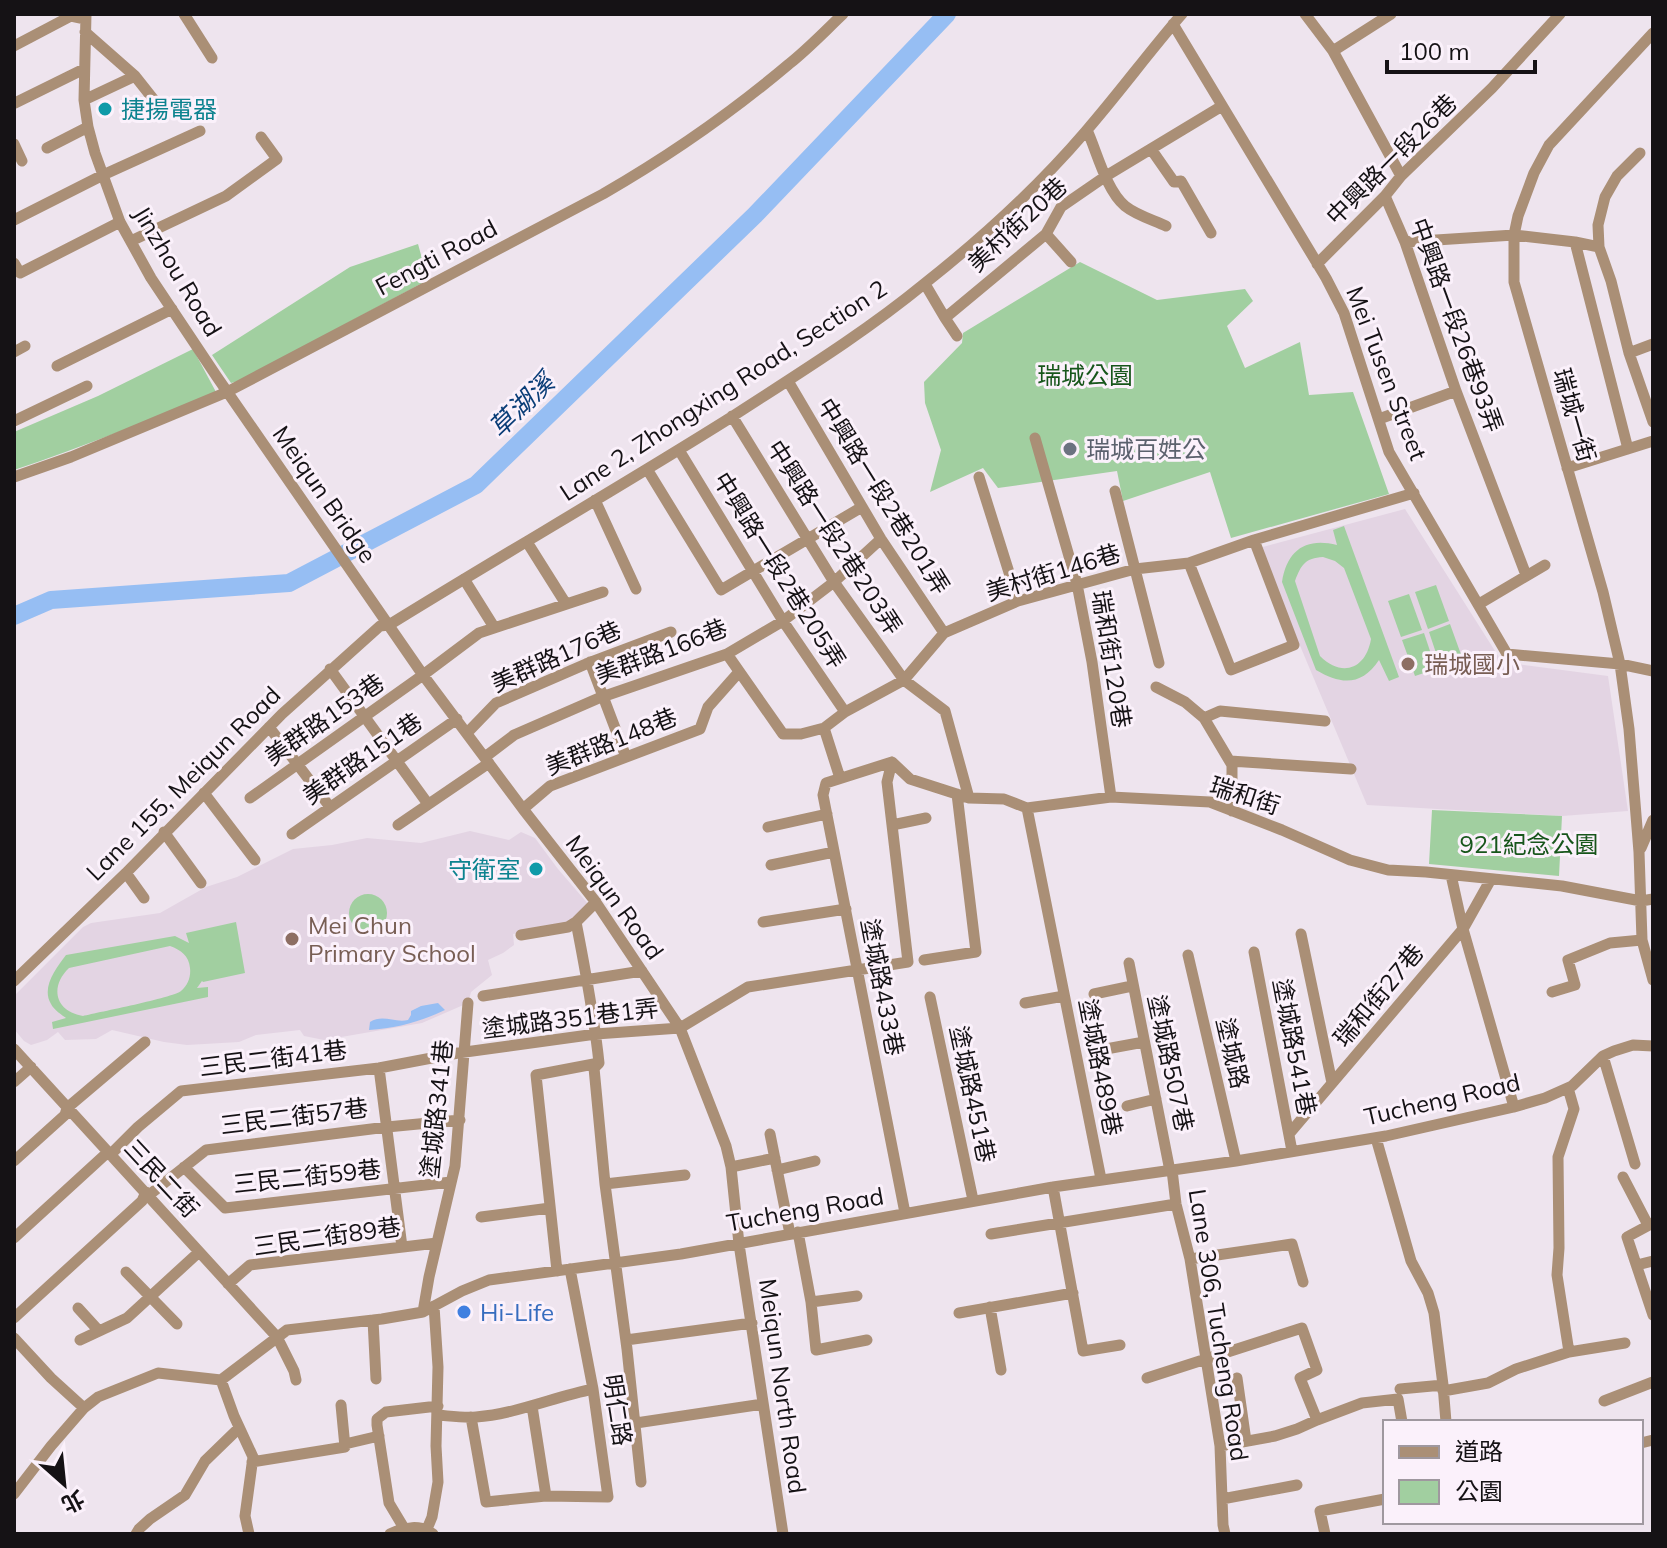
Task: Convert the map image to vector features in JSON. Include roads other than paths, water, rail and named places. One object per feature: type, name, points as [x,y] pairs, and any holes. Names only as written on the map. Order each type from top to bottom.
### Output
[{"type":"street","points":[[184,14],[212,58]]},
{"type":"street","name":"Fengti Road","points":[[14,477],[230,397],[603,194],[658,162],[706,128],[790,64],[843,14]]},
{"type":"street","name":"Lane 2, Zhongxing Road, Section 2","points":[[389,625],[788,381],[925,284],[996,221],[1087,130],[1182,14]]},
{"type":"street","points":[[1305,14],[1333,51],[1401,176]]},
{"type":"street","points":[[1333,51],[1391,14]]},
{"type":"street","name":"中興路一段26巷","points":[[1317,264],[1401,176],[1492,88],[1560,14]]},
{"type":"street","points":[[14,46],[71,16],[86,16]]},
{"type":"street","name":"Jinzhou Road","points":[[86,16],[84,100],[88,127],[120,222],[230,397]]},
{"type":"street","name":"Mei Tusen Street","points":[[1173,24],[1344,313],[1389,452],[1507,654],[1620,664],[1653,671]]},
{"type":"street","points":[[85,32],[135,76],[154,100]]},
{"type":"street","name":"瑞城一街","points":[[1653,33],[1549,145],[1534,173],[1514,235],[1514,282],[1603,592],[1620,664],[1629,729],[1639,852],[1647,900],[1642,940],[1653,980]]},
{"type":"street","points":[[15,103],[84,69]]},
{"type":"street","points":[[84,100],[135,76]]},
{"type":"street","name":"美村街20巷","points":[[945,318],[1046,234],[1061,207],[1222,106]]},
{"type":"street","points":[[47,148],[88,127]]},
{"type":"street","points":[[1087,130],[1106,176],[1125,207],[1166,226]]},
{"type":"street","points":[[14,220],[200,131]]},
{"type":"street","points":[[131,241],[226,196],[277,159],[261,137]]},
{"type":"street","points":[[14,144],[22,161]]},
{"type":"street","points":[[1151,149],[1174,182],[1181,181],[1211,233]]},
{"type":"street","points":[[1640,153],[1617,176],[1605,197],[1598,225],[1599,247],[1629,353],[1653,422]]},
{"type":"street","name":"中興路一段26巷93弄","points":[[1385,196],[1405,242],[1456,391],[1526,575]]},
{"type":"street","points":[[17,268],[120,222]]},
{"type":"street","points":[[1046,234],[1071,262]]},
{"type":"street","points":[[1405,242],[1514,235],[1599,247]]},
{"type":"street","points":[[1575,242],[1628,449]]},
{"type":"street","points":[[925,284],[957,336]]},
{"type":"street","points":[[57,366],[172,309]]},
{"type":"street","points":[[1629,353],[1653,344]]},
{"type":"street","name":"中興路一段2巷201弄","points":[[788,381],[881,539],[944,633]]},
{"type":"street","points":[[14,421],[87,386]]},
{"type":"street","points":[[1379,419],[1456,391]]},
{"type":"street","name":"Meiqun Bridge","points":[[230,397],[380,612]]},
{"type":"street","name":"中興路一段2巷203弄","points":[[732,416],[834,582],[904,680],[945,711],[969,798]]},
{"type":"street","name":"瑞和街120巷","points":[[1035,438],[1077,584],[1092,662],[1111,797]]},
{"type":"street","points":[[1567,468],[1653,441]]},
{"type":"street","name":"中興路一段2巷205弄","points":[[679,450],[783,621],[845,712]]},
{"type":"street","points":[[647,469],[721,590],[862,507]]},
{"type":"street","points":[[979,477],[1018,601]]},
{"type":"street","points":[[1115,491],[1159,663]]},
{"type":"street","name":"美村街146巷","points":[[727,654],[783,734],[801,734],[824,728],[845,712],[904,680],[944,633],[1018,601],[1135,569],[1189,563],[1254,540],[1414,493]]},
{"type":"street","points":[[595,500],[636,589]]},
{"type":"street","name":"美群路166巷","points":[[398,825],[487,760],[514,735],[603,696],[727,654],[783,621],[834,582],[881,539]]},
{"type":"street","points":[[1189,563],[1231,670],[1294,645],[1254,540]]},
{"type":"street","points":[[527,542],[566,604]]},
{"type":"street","points":[[1479,604],[1545,565]]},
{"type":"street","points":[[464,579],[494,627]]},
{"type":"street","name":"美群路153巷","points":[[250,798],[479,633],[603,592]]},
{"type":"street","name":"Meiqun Road","points":[[380,612],[423,675],[596,902],[680,1028],[726,1146],[739,1244]]},
{"type":"street","name":"Lane 155, Meiqun Road","points":[[14,981],[330,669],[380,626],[389,625]]},
{"type":"street","name":"美群路176巷","points":[[467,733],[496,703],[590,662],[671,632]]},
{"type":"street","points":[[590,662],[626,757]]},
{"type":"street","points":[[330,669],[428,804]]},
{"type":"street","name":"美群路148巷","points":[[523,809],[550,786],[700,729],[708,707],[739,672]]},
{"type":"street","points":[[1156,687],[1185,702],[1204,718],[1232,765],[1232,811]]},
{"type":"street","points":[[1204,718],[1220,711],[1325,721]]},
{"type":"street","name":"美群路151巷","points":[[292,834],[457,719]]},
{"type":"street","points":[[269,727],[330,807]]},
{"type":"street","points":[[824,728],[840,778],[892,762]]},
{"type":"street","points":[[1230,761],[1351,769]]},
{"type":"street","points":[[680,1028],[748,987],[908,962],[887,782],[892,762]]},
{"type":"street","name":"瑞和街","points":[[892,762],[910,779],[969,798],[1004,799],[1027,808],[1111,797],[1210,802],[1350,860],[1388,870],[1562,886],[1647,900]]},
{"type":"street","name":"塗城路433巷","points":[[840,778],[826,783],[823,795],[905,1213]]},
{"type":"street","points":[[204,793],[255,860]]},
{"type":"street","points":[[924,960],[976,952],[957,794]]},
{"type":"street","name":"塗城路489巷","points":[[1027,808],[1101,1179]]},
{"type":"street","points":[[768,827],[827,814]]},
{"type":"street","points":[[892,825],[926,818]]},
{"type":"street","points":[[1639,852],[1653,820]]},
{"type":"street","points":[[164,832],[201,883]]},
{"type":"street","points":[[771,865],[834,852]]},
{"type":"street","points":[[126,873],[144,898]]},
{"type":"street","points":[[1451,875],[1463,929],[1514,1107]]},
{"type":"street","name":"瑞和街27巷","points":[[1289,1134],[1463,929],[1491,879]]},
{"type":"street","points":[[521,935],[568,927],[596,902]]},
{"type":"street","points":[[763,922],[846,909]]},
{"type":"street","points":[[576,922],[588,979],[599,1063]]},
{"type":"street","points":[[1301,934],[1332,1083]]},
{"type":"street","points":[[1552,992],[1575,985],[1568,960],[1610,943],[1642,940]]},
{"type":"street","name":"塗城路541巷","points":[[1254,952],[1292,1151]]},
{"type":"street","name":"塗城路","points":[[1188,955],[1236,1161]]},
{"type":"street","name":"塗城路507巷","points":[[1129,963],[1171,1170]]},
{"type":"street","points":[[483,996],[642,971]]},
{"type":"street","points":[[1094,994],[1132,986]]},
{"type":"street","points":[[1025,1003],[1064,996]]},
{"type":"street","name":"塗城路451巷","points":[[930,997],[973,1200]]},
{"type":"street","name":"塗城路341巷","points":[[430,1531],[438,1482],[438,1367],[428,1309],[437,1243],[455,1166],[468,1003]]},
{"type":"street","name":"塗城路351巷1弄","points":[[465,1053],[596,1034],[680,1028]]},
{"type":"street","points":[[14,1161],[65,1115],[67,1108],[145,1042]]},
{"type":"street","points":[[1106,1049],[1144,1042]]},
{"type":"street","name":"Tucheng Road","points":[[221,1380],[287,1330],[373,1320],[428,1309],[489,1280],[739,1244],[973,1200],[1376,1138],[1545,1098],[1568,1088],[1603,1056],[1633,1045],[1653,1046]]},
{"type":"street","name":"三民二街","points":[[14,1049],[277,1337],[297,1375]]},
{"type":"street","name":"三民二街41巷","points":[[14,1238],[181,1091],[379,1068],[465,1053]]},
{"type":"street","points":[[1603,1056],[1635,1164]]},
{"type":"street","points":[[599,1063],[594,1068],[605,1184],[641,1482]]},
{"type":"street","points":[[557,1271],[536,1075],[599,1063]]},
{"type":"street","points":[[14,1082],[31,1067]]},
{"type":"street","points":[[379,1068],[402,1247]]},
{"type":"street","points":[[1568,1088],[1574,1109],[1558,1157],[1557,1275],[1569,1352]]},
{"type":"street","points":[[1127,1106],[1156,1099]]},
{"type":"street","name":"三民二街57巷","points":[[14,1318],[148,1193],[206,1150],[460,1120]]},
{"type":"street","points":[[770,1134],[811,1302],[816,1350],[867,1340]]},
{"type":"street","points":[[1376,1138],[1411,1261],[1428,1293],[1434,1313],[1446,1420]]},
{"type":"street","points":[[731,1167],[815,1161]]},
{"type":"street","name":"三民二街59巷","points":[[184,1167],[225,1208],[451,1182]]},
{"type":"street","name":"Lane 306, Tucheng Road","points":[[1171,1170],[1190,1259],[1220,1446],[1225,1534]]},
{"type":"street","points":[[605,1184],[685,1175]]},
{"type":"street","points":[[1623,1177],[1651,1224],[1627,1237],[1653,1315]]},
{"type":"street","points":[[1053,1187],[1083,1351],[1120,1345]]},
{"type":"street","points":[[991,1234],[1176,1204]]},
{"type":"street","points":[[481,1217],[550,1208]]},
{"type":"street","name":"三民二街89巷","points":[[228,1284],[250,1265],[437,1243]]},
{"type":"street","name":"Meiqun North Road","points":[[739,1244],[783,1534]]},
{"type":"street","points":[[1190,1259],[1292,1244],[1303,1282]]},
{"type":"street","points":[[80,1340],[127,1318],[199,1252]]},
{"type":"street","points":[[1637,1265],[1653,1261]]},
{"type":"street","name":"明仁路","points":[[546,1496],[608,1497],[593,1389],[570,1269]]},
{"type":"street","points":[[126,1272],[177,1324]]},
{"type":"street","points":[[959,1313],[1073,1293]]},
{"type":"street","points":[[811,1302],[857,1296]]},
{"type":"street","points":[[990,1307],[1001,1370]]},
{"type":"street","points":[[78,1308],[99,1331]]},
{"type":"street","points":[[373,1320],[376,1379]]},
{"type":"street","points":[[626,1340],[752,1323]]},
{"type":"street","points":[[1147,1378],[1302,1328],[1317,1370],[1300,1378],[1317,1420]]},
{"type":"street","points":[[14,1338],[84,1408]]},
{"type":"street","points":[[1400,1389],[1488,1383],[1516,1369],[1569,1352],[1625,1343]]},
{"type":"street","points":[[14,1494],[51,1446],[84,1408],[98,1397],[158,1373],[221,1380],[252,1454],[245,1516],[249,1534]]},
{"type":"street","points":[[1237,1378],[1246,1441]]},
{"type":"street","points":[[1604,1401],[1653,1382]]},
{"type":"street","points":[[404,1528],[389,1503],[377,1419],[386,1412],[438,1411],[471,1417],[532,1406],[562,1395],[593,1389]]},
{"type":"street","points":[[1220,1446],[1286,1433],[1362,1403],[1398,1399],[1402,1420]]},
{"type":"street","points":[[636,1423],[763,1404]]},
{"type":"street","points":[[341,1405],[345,1444]]},
{"type":"street","points":[[471,1417],[486,1502],[546,1496],[532,1406]]},
{"type":"street","points":[[136,1534],[150,1519],[185,1495],[205,1461],[239,1428]]},
{"type":"street","points":[[252,1462],[345,1447],[345,1444],[379,1436]]},
{"type":"street","points":[[1222,1499],[1297,1485]]},
{"type":"street","points":[[1321,1533],[1320,1511],[1383,1499]]},
{"type":"street","points":[[390,1534],[404,1528],[430,1531]]},
{"type":"water","points":[[438,1003],[445,1010],[427,1018],[369,1030],[370,1022],[375,1020],[408,1020],[411,1011]]},
{"type":"waterway","name":"草湖溪","points":[[14,616],[51,600],[289,583],[476,485],[755,215],[947,14]]},
{"type":"place","name":"捷揚電器","points":[[105,109]]},
{"type":"place","name":"瑞城百姓公","points":[[1070,449]]},
{"type":"place","name":"瑞城國小","points":[[1408,664]]},
{"type":"place","name":"守衛室","points":[[536,869]]},
{"type":"place","name":"Mei Chun Primary School","points":[[292,939]]},
{"type":"place","name":"Hi-Life","points":[[464,1312]]},
{"type":"park label","name":"瑞城公園","points":[[1085,375]]},
{"type":"park label","name":"921紀念公園","points":[[1529,844]]}]
